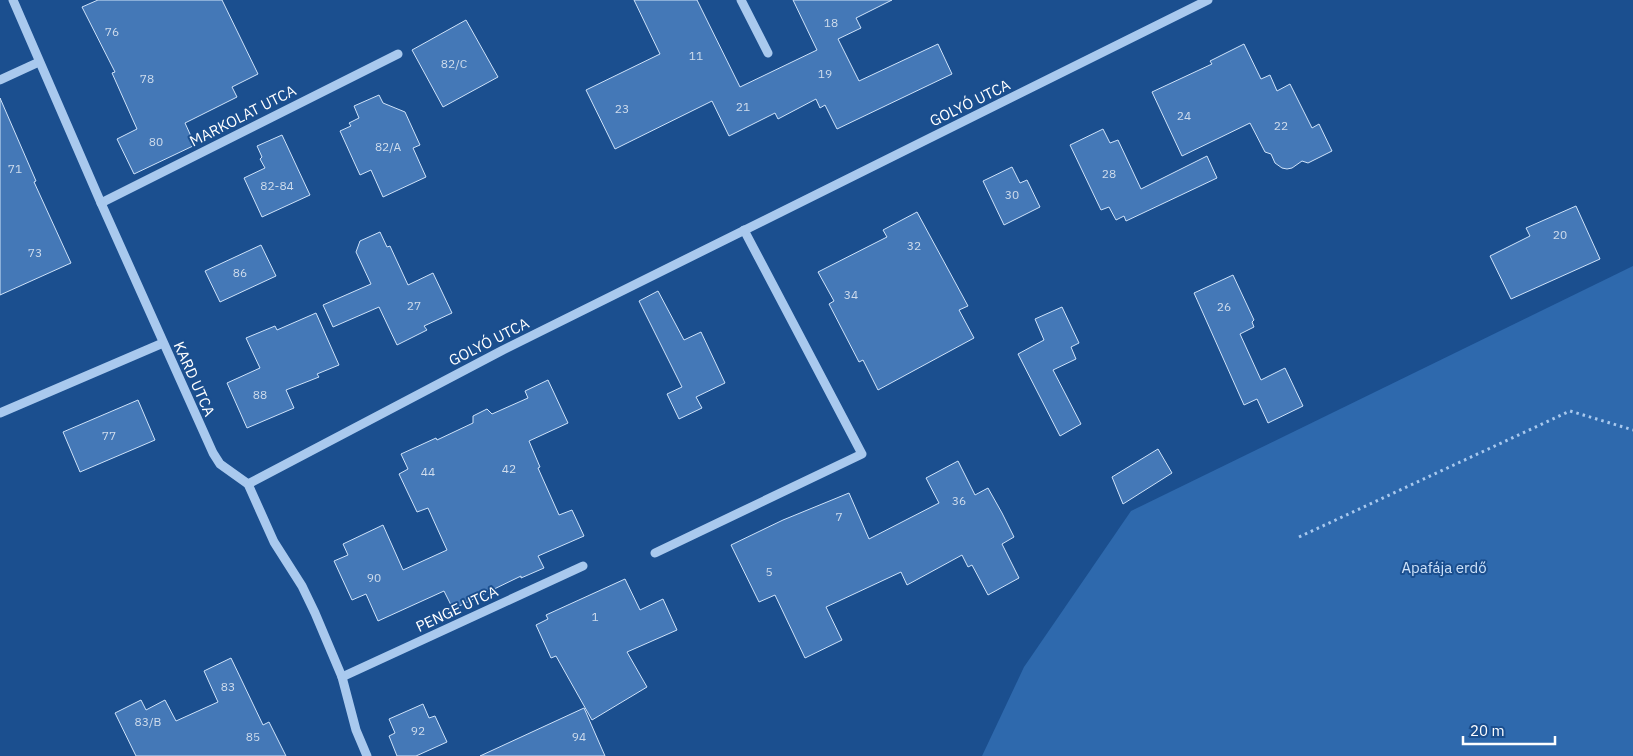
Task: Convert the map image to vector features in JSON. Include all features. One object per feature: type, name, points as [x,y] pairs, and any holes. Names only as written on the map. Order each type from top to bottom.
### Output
[{"type":"street","name":"KARD UTCA","points":[[13,0],[213,453],[220,464],[248,484]]},
{"type":"street","points":[[741,0],[768,53]]},
{"type":"street","name":"GOLYÓ UTCA","points":[[248,484],[503,350],[1208,0]]},
{"type":"street","name":"MARKOLAT UTCA","points":[[101,203],[398,54]]},
{"type":"street","points":[[0,80],[39,62]]},
{"type":"street","points":[[655,553],[862,454],[744,230]]},
{"type":"street","points":[[0,413],[163,343]]},
{"type":"street","points":[[248,484],[274,542],[302,586],[315,613],[342,677],[356,730],[367,756]]},
{"type":"street","name":"PENGE UTCA","points":[[342,677],[583,566]]},
{"type":"path","points":[[1299,537],[1570,410],[1633,430]]},
{"type":"green space","name":"Apafája erdő","points":[[1633,266],[1633,756],[982,756],[1024,667],[1131,511]]},
{"type":"building","points":[[98,0],[222,0],[258,74],[232,87],[237,97],[185,123],[195,145],[134,174],[117,139],[137,129],[112,73],[115,72],[82,7]]},
{"type":"building","points":[[634,0],[697,0],[740,87],[817,50],[793,0],[892,0],[856,18],[861,28],[838,39],[859,81],[938,44],[952,74],[837,129],[825,105],[820,108],[816,99],[778,119],[775,113],[729,136],[712,101],[615,149],[586,90],[660,54]]},
{"type":"building","points":[[466,20],[498,77],[443,107],[412,50]]},
{"type":"building","points":[[1244,44],[1261,79],[1270,75],[1277,91],[1290,84],[1312,128],[1319,124],[1332,151],[1308,163],[1302,161],[1292,168],[1282,168],[1275,163],[1271,154],[1265,152],[1250,123],[1182,156],[1152,92],[1212,64],[1210,61]]},
{"type":"building","points":[[379,95],[383,103],[405,112],[420,145],[413,148],[426,177],[383,197],[371,170],[360,175],[340,131],[351,126],[349,123],[359,118],[354,106]]},
{"type":"building","points":[[0,98],[36,181],[34,182],[71,263],[0,295]]},
{"type":"building","points":[[1103,129],[1110,143],[1118,140],[1141,189],[1207,156],[1217,178],[1126,221],[1124,216],[1116,220],[1109,207],[1101,210],[1070,145]]},
{"type":"building","points":[[282,135],[310,195],[262,217],[244,178],[265,168],[260,159],[262,157],[257,146]]},
{"type":"building","points":[[1012,167],[1020,183],[1027,180],[1040,207],[1004,225],[983,181]]},
{"type":"building","points":[[1576,206],[1600,259],[1511,299],[1490,256],[1530,236],[1526,228]]},
{"type":"building","points":[[917,212],[968,306],[959,310],[974,338],[878,390],[863,360],[859,362],[829,304],[834,301],[818,272],[887,237],[883,230]]},
{"type":"building","points":[[380,232],[387,247],[390,246],[408,285],[433,273],[452,313],[424,326],[427,330],[397,345],[379,307],[333,327],[323,305],[371,284],[356,252],[360,241]]},
{"type":"building","points":[[261,245],[276,276],[220,302],[205,271]]},
{"type":"building","points":[[1233,275],[1254,320],[1252,322],[1254,327],[1240,334],[1261,380],[1285,368],[1303,406],[1268,423],[1257,399],[1244,405],[1194,293]]},
{"type":"building","points":[[658,291],[684,340],[701,332],[725,383],[696,397],[702,408],[679,419],[667,394],[682,387],[639,301]]},
{"type":"building","points":[[1062,307],[1079,343],[1071,347],[1076,359],[1053,370],[1081,424],[1060,436],[1018,354],[1044,340],[1035,319]]},
{"type":"building","points":[[316,313],[339,365],[317,374],[319,377],[286,390],[294,408],[247,428],[227,383],[260,368],[246,338],[275,326],[277,330]]},
{"type":"building","points":[[548,380],[568,423],[529,441],[540,467],[538,468],[559,515],[572,510],[584,536],[538,556],[544,568],[521,578],[521,576],[453,609],[444,591],[378,621],[366,594],[352,600],[334,561],[348,555],[343,544],[383,525],[403,570],[447,550],[428,508],[417,512],[399,474],[408,469],[401,454],[473,423],[473,416],[487,409],[492,414],[528,398],[525,391]]},
{"type":"building","points":[[138,400],[155,440],[80,472],[63,432]]},
{"type":"building","points":[[1158,449],[1172,473],[1123,504],[1112,477]]},
{"type":"building","points":[[958,461],[975,495],[988,488],[1002,513],[1014,537],[1002,544],[1019,578],[988,595],[972,565],[968,567],[962,555],[907,585],[901,572],[826,607],[842,640],[805,658],[775,595],[759,602],[731,545],[783,520],[849,493],[869,539],[939,503],[926,478]]},
{"type":"building","points":[[625,579],[640,610],[663,599],[677,630],[627,652],[647,687],[592,720],[556,656],[551,658],[536,625],[548,619],[546,615]]},
{"type":"building","points":[[231,658],[263,725],[269,722],[286,756],[136,756],[115,713],[141,700],[146,710],[165,700],[176,721],[218,702],[204,671]]},
{"type":"building","points":[[423,704],[429,718],[435,716],[447,742],[416,756],[397,756],[389,736],[395,733],[389,719]]},
{"type":"building","points":[[584,708],[605,756],[480,756]]}]
